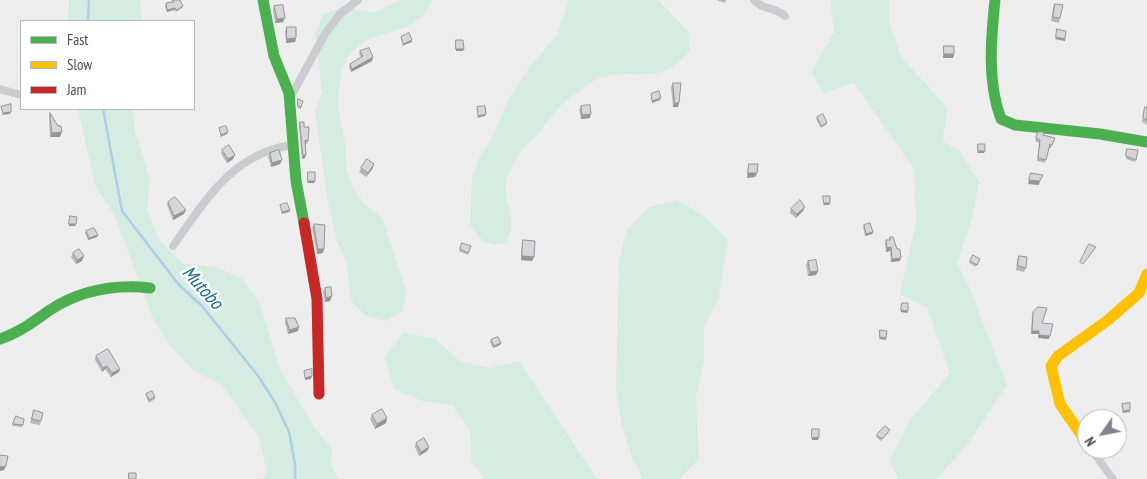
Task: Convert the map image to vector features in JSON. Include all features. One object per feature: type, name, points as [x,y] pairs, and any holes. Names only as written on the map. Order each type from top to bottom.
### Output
[{"type":"street","points":[[263,0],[274,56],[287,87],[289,99],[292,145],[317,298],[319,394]]},
{"type":"street","points":[[289,99],[324,34],[340,14],[358,0]]},
{"type":"street","points":[[754,0],[761,6],[777,10],[785,16]]},
{"type":"street","points":[[995,0],[992,32],[995,90],[998,113],[1001,119],[1015,125],[1100,134],[1147,142]]},
{"type":"street","points":[[0,89],[20,95]]},
{"type":"street","points":[[173,246],[223,180],[266,150],[292,145]]},
{"type":"street","points":[[1077,429],[1060,404],[1051,373],[1051,366],[1058,356],[1108,320],[1138,293],[1147,274]]},
{"type":"street","points":[[0,339],[40,319],[63,303],[90,292],[131,285],[150,288]]},
{"type":"street","points":[[1098,459],[1113,479]]},
{"type":"green space","points":[[69,0],[140,0],[142,20],[68,20]]},
{"type":"green space","points":[[401,0],[433,0],[424,15],[407,27],[368,39],[352,51],[342,68],[338,107],[346,148],[346,167],[353,187],[365,205],[382,217],[406,291],[403,311],[385,321],[365,315],[351,301],[346,261],[337,242],[328,202],[315,112],[322,92],[315,34],[323,15],[342,7],[373,13]]},
{"type":"green space","points":[[569,0],[658,0],[688,31],[690,51],[678,63],[667,70],[648,74],[614,75],[598,79],[559,108],[525,147],[510,170],[506,191],[511,218],[510,233],[506,242],[494,245],[483,241],[470,225],[472,178],[479,158],[492,138],[508,100],[530,66],[557,35]]},
{"type":"green space","points":[[830,0],[889,0],[889,22],[901,57],[948,108],[942,141],[960,151],[979,182],[972,219],[957,263],[970,289],[1007,385],[970,441],[937,479],[899,479],[889,461],[911,419],[950,373],[927,307],[900,294],[916,222],[914,169],[854,83],[824,93],[811,72],[834,32]]},
{"type":"green space","points":[[78,110],[133,110],[135,131],[150,179],[147,210],[159,240],[183,264],[213,266],[242,278],[260,304],[279,367],[312,424],[332,449],[331,464],[338,479],[263,479],[267,471],[259,438],[222,385],[194,371],[171,347],[154,321],[115,216],[96,188]]},
{"type":"green space","points":[[678,200],[704,216],[728,240],[718,300],[704,326],[704,361],[696,396],[699,459],[679,479],[643,479],[632,458],[622,426],[616,391],[619,261],[627,230],[649,207]]},
{"type":"green space","points":[[403,332],[435,339],[460,361],[490,368],[519,361],[597,479],[485,479],[471,461],[470,432],[453,406],[422,401],[394,389],[385,357]]},
{"type":"building","points":[[173,0],[180,0],[183,6],[177,10],[175,8],[167,10],[166,3],[173,2]]},
{"type":"building","points":[[1055,4],[1063,5],[1060,18],[1053,17]]},
{"type":"building","points":[[283,5],[285,18],[277,19],[274,6]]},
{"type":"building","points":[[287,27],[296,27],[296,38],[287,39]]},
{"type":"building","points":[[1057,29],[1066,31],[1065,39],[1056,37]]},
{"type":"building","points":[[409,33],[412,40],[403,44],[401,37]]},
{"type":"building","points":[[456,40],[463,40],[464,49],[456,49]]},
{"type":"building","points":[[944,46],[954,46],[954,54],[944,54]]},
{"type":"building","points":[[369,48],[373,57],[352,69],[350,64],[363,56],[360,51]]},
{"type":"building","points":[[673,83],[681,83],[679,103],[675,103]]},
{"type":"building","points":[[659,91],[661,98],[652,101],[651,94]]},
{"type":"building","points":[[298,99],[303,101],[301,107],[298,106]]},
{"type":"building","points":[[11,104],[11,112],[3,113],[1,107]]},
{"type":"building","points":[[590,105],[591,114],[582,115],[581,106]]},
{"type":"building","points":[[485,106],[486,114],[478,116],[477,107]]},
{"type":"building","points":[[1145,107],[1147,107],[1147,120],[1143,118]]},
{"type":"building","points":[[50,113],[58,126],[61,126],[62,132],[52,133]]},
{"type":"building","points":[[823,114],[827,123],[821,126],[817,117]]},
{"type":"building","points":[[300,122],[304,122],[304,127],[309,127],[308,141],[305,140],[306,155],[303,155]]},
{"type":"building","points":[[226,126],[228,132],[221,135],[219,128]]},
{"type":"building","points":[[1038,132],[1044,132],[1043,135],[1055,138],[1052,145],[1050,144],[1046,160],[1038,158],[1040,140],[1036,138]]},
{"type":"building","points":[[978,144],[985,144],[985,151],[978,151]]},
{"type":"building","points":[[229,145],[235,155],[228,159],[222,150]]},
{"type":"building","points":[[1127,149],[1138,150],[1136,160],[1126,156]]},
{"type":"building","points":[[279,150],[282,160],[272,163],[270,153]]},
{"type":"building","points":[[367,159],[374,164],[368,173],[361,168]]},
{"type":"building","points":[[749,164],[758,164],[757,173],[748,173]]},
{"type":"building","points":[[308,172],[315,172],[315,181],[308,181]]},
{"type":"building","points":[[1031,173],[1043,175],[1040,181],[1029,180]]},
{"type":"building","points":[[823,196],[830,196],[830,203],[824,203]]},
{"type":"building","points":[[175,197],[186,210],[174,216],[168,202]]},
{"type":"building","points":[[800,200],[805,207],[797,214],[791,209]]},
{"type":"building","points":[[287,203],[290,210],[282,212],[280,205]]},
{"type":"building","points":[[70,216],[77,217],[76,224],[69,224]]},
{"type":"building","points":[[870,223],[873,232],[866,234],[864,225]]},
{"type":"building","points":[[314,224],[325,225],[324,249],[318,249]]},
{"type":"building","points":[[94,228],[98,235],[89,238],[86,231]]},
{"type":"building","points":[[890,237],[893,237],[897,249],[900,249],[901,258],[892,259],[891,247],[887,248],[886,240],[890,240]]},
{"type":"building","points":[[523,240],[535,241],[534,257],[522,256]]},
{"type":"building","points":[[462,243],[471,246],[468,253],[460,249]]},
{"type":"building","points":[[1089,244],[1096,247],[1083,264],[1080,262]]},
{"type":"building","points":[[79,249],[84,256],[77,260],[73,253]]},
{"type":"building","points":[[973,255],[980,259],[977,265],[970,261]]},
{"type":"building","points":[[1019,256],[1027,257],[1026,268],[1018,266]]},
{"type":"building","points":[[816,260],[818,271],[810,272],[808,261]]},
{"type":"building","points":[[331,287],[332,296],[326,298],[325,288]]},
{"type":"building","points":[[902,303],[908,303],[908,311],[901,310]]},
{"type":"building","points":[[1038,307],[1047,308],[1042,323],[1053,324],[1050,336],[1039,335],[1039,331],[1032,331],[1033,312]]},
{"type":"building","points":[[286,318],[295,318],[299,327],[290,330]]},
{"type":"building","points":[[880,330],[887,331],[886,338],[880,337]]},
{"type":"building","points":[[498,337],[501,343],[494,346],[491,340]]},
{"type":"building","points":[[108,349],[120,369],[112,373],[107,366],[103,368],[96,356]]},
{"type":"building","points":[[312,369],[312,376],[305,378],[304,371]]},
{"type":"building","points":[[152,391],[155,397],[149,400],[146,394]]},
{"type":"building","points":[[1130,403],[1130,410],[1123,409],[1122,404]]},
{"type":"building","points":[[382,409],[387,418],[377,424],[372,415]]},
{"type":"building","points":[[34,410],[43,413],[41,421],[32,419]]},
{"type":"building","points":[[16,416],[24,419],[23,425],[13,424]]},
{"type":"building","points":[[885,426],[890,430],[882,439],[877,435]]},
{"type":"building","points":[[812,429],[819,429],[819,437],[812,438]]},
{"type":"building","points":[[424,438],[429,447],[421,452],[416,443]]},
{"type":"building","points":[[0,455],[8,456],[6,466],[0,467]]},
{"type":"building","points":[[129,473],[136,473],[136,479],[129,479]]},
{"type":"waterway","name":"Mutobo","points":[[88,20],[89,0]]},
{"type":"waterway","name":"Mutobo","points":[[103,110],[122,211],[179,285],[202,306],[259,377],[276,404],[289,432],[295,464],[295,479]]},
{"type":"traffic: fast","points":[[263,0],[274,56],[289,93],[296,181],[304,223]]},
{"type":"traffic: fast","points":[[995,0],[991,60],[994,91],[1001,119],[1015,125],[1100,134],[1147,142]]},
{"type":"traffic: fast","points":[[0,339],[20,330],[62,303],[86,293],[111,288],[150,288]]},
{"type":"traffic: slow","points":[[1077,429],[1060,404],[1051,366],[1058,356],[1108,320],[1139,293],[1147,274]]},
{"type":"traffic: jam","points":[[304,223],[317,299],[319,394]]}]
